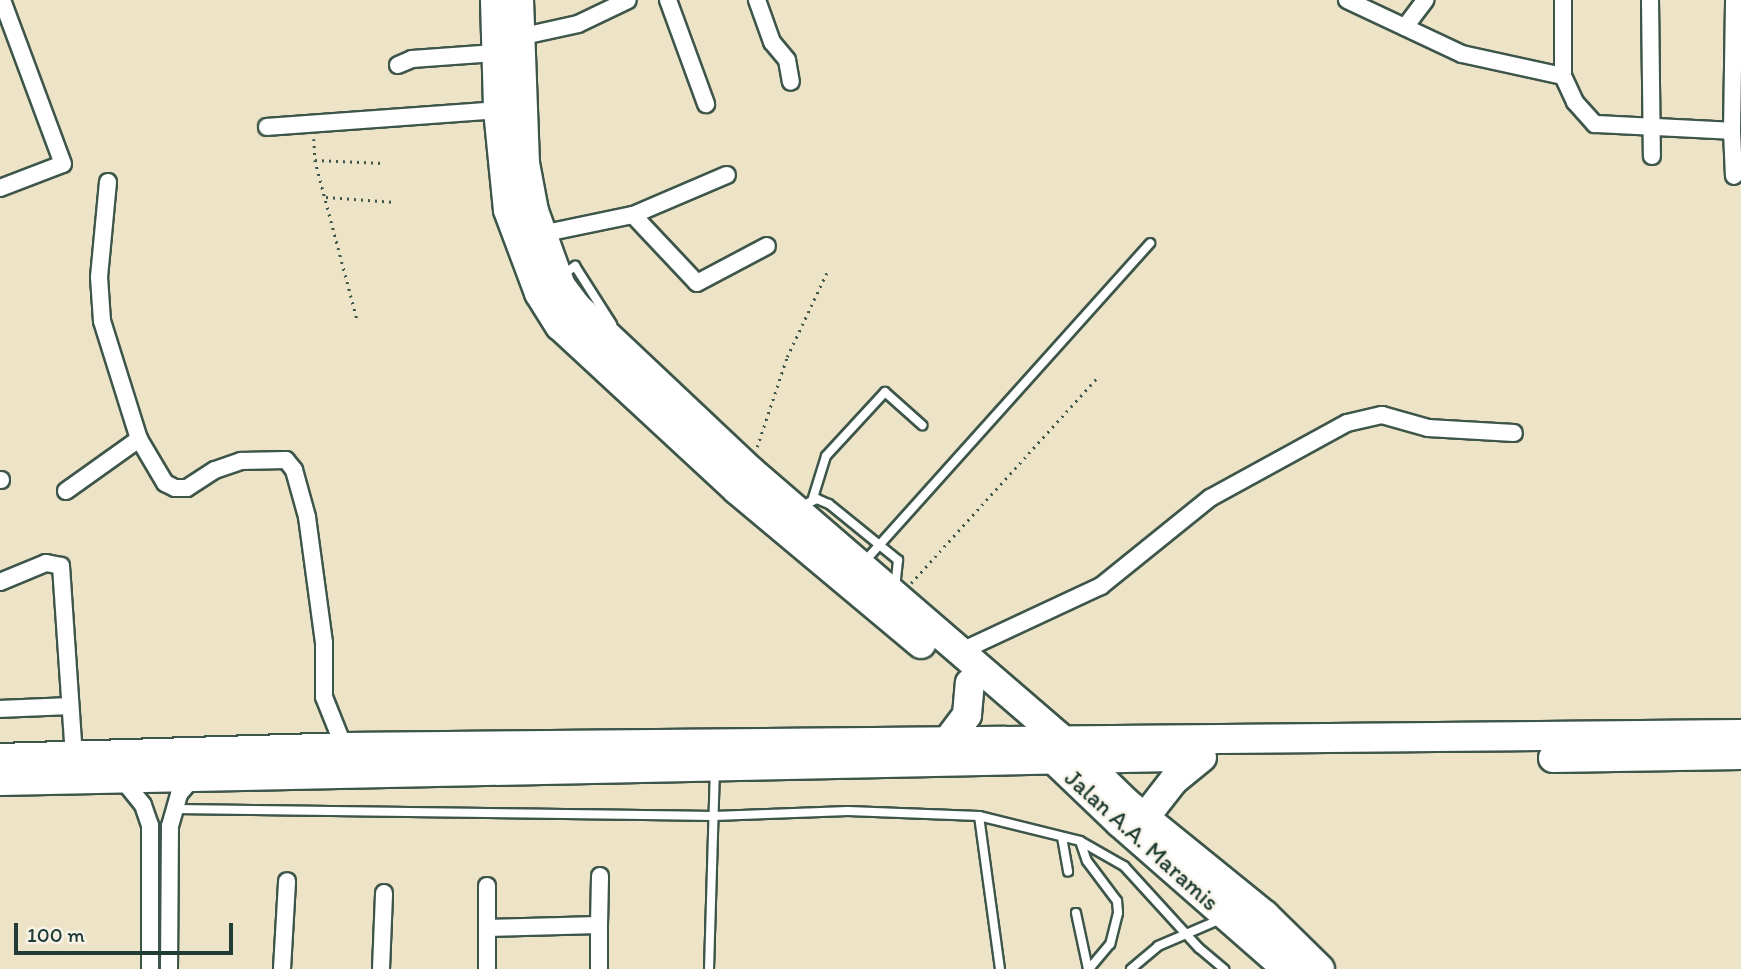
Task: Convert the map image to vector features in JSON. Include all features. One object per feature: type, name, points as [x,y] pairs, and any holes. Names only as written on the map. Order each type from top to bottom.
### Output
[{"type":"highway","name":"Jalan A.A. Maramis","points":[[495,0],[498,110],[508,210],[539,293],[560,326],[779,526],[1049,745],[1087,793],[1287,969]]},
{"type":"highway","points":[[519,0],[525,163],[541,234],[558,277],[577,307],[750,470],[806,507],[861,566],[957,653],[1049,745],[1084,762],[1265,915],[1320,969]]},
{"type":"highway","points":[[949,739],[967,715],[970,683]]},
{"type":"highway","points":[[1084,762],[1202,757],[1289,747],[1741,734]]},
{"type":"highway","points":[[0,758],[344,747],[949,739],[1049,745],[1741,755]]},
{"type":"highway","points":[[0,781],[715,769],[993,759],[1049,745]]},
{"type":"highway","points":[[1146,816],[1174,780],[1202,757]]},
{"type":"highway","points":[[993,759],[1087,793]]},
{"type":"street","points":[[0,188],[63,164],[2,0]]},
{"type":"street","points":[[519,37],[578,24],[628,0]]},
{"type":"street","points":[[668,0],[706,104]]},
{"type":"street","points":[[757,0],[772,42],[787,60],[791,82]]},
{"type":"street","points":[[1346,0],[1484,62],[1563,76]]},
{"type":"street","points":[[1405,27],[1425,0]]},
{"type":"street","points":[[1563,0],[1563,76],[1575,102],[1595,124],[1652,130],[1732,131]]},
{"type":"street","points":[[1650,0],[1652,156]]},
{"type":"street","points":[[1734,0],[1734,176]]},
{"type":"street","points":[[398,65],[412,59],[495,53]]},
{"type":"street","points":[[267,127],[313,121],[498,110]]},
{"type":"street","points":[[541,234],[633,215],[727,175]]},
{"type":"street","points":[[108,182],[99,277],[102,321],[139,439],[165,482],[175,488],[187,488],[215,470],[241,461],[286,460],[294,470],[307,517],[324,643],[324,696],[344,747]]},
{"type":"street","points":[[633,215],[697,283],[767,246]]},
{"type":"street","points":[[957,653],[1101,586],[1210,498],[1347,422],[1382,415],[1428,428],[1514,433]]},
{"type":"street","points":[[66,491],[139,439]]},
{"type":"street","points":[[0,582],[46,563],[61,566],[74,757]]},
{"type":"street","points":[[0,709],[69,706]]},
{"type":"street","points":[[169,969],[169,845],[174,809],[193,778]]},
{"type":"street","points":[[121,779],[144,809],[150,825],[150,969]]},
{"type":"street","points":[[144,809],[174,809]]},
{"type":"street","points":[[599,969],[600,876]]},
{"type":"street","points":[[282,969],[287,881]]},
{"type":"street","points":[[487,886],[487,969]]},
{"type":"street","points":[[381,969],[384,893]]},
{"type":"street","points":[[487,928],[599,925]]},
{"type":"lane","points":[[861,566],[1150,243]]},
{"type":"lane","points":[[558,277],[575,266],[618,332]]},
{"type":"lane","points":[[895,596],[900,578],[900,564],[829,504],[806,507],[826,456],[885,392],[922,425]]},
{"type":"lane","points":[[709,969],[715,769]]},
{"type":"lane","points":[[174,809],[714,816],[848,811],[978,816],[1022,829],[1080,841],[1124,866],[1184,933],[1224,969]]},
{"type":"lane","points":[[978,816],[1000,969]]},
{"type":"lane","points":[[1062,837],[1068,871]]},
{"type":"lane","points":[[1080,841],[1087,862],[1117,901],[1118,914],[1110,944],[1088,969]]},
{"type":"lane","points":[[1076,912],[1088,969]]},
{"type":"lane","points":[[1131,969],[1158,946],[1184,933],[1209,927],[1225,915]]},
{"type":"path","points":[[313,121],[315,160],[357,319]]},
{"type":"path","points":[[315,160],[383,163]]},
{"type":"path","points":[[326,197],[395,202]]},
{"type":"path","points":[[750,470],[787,357],[827,272]]},
{"type":"path","points":[[895,596],[1098,377]]}]
